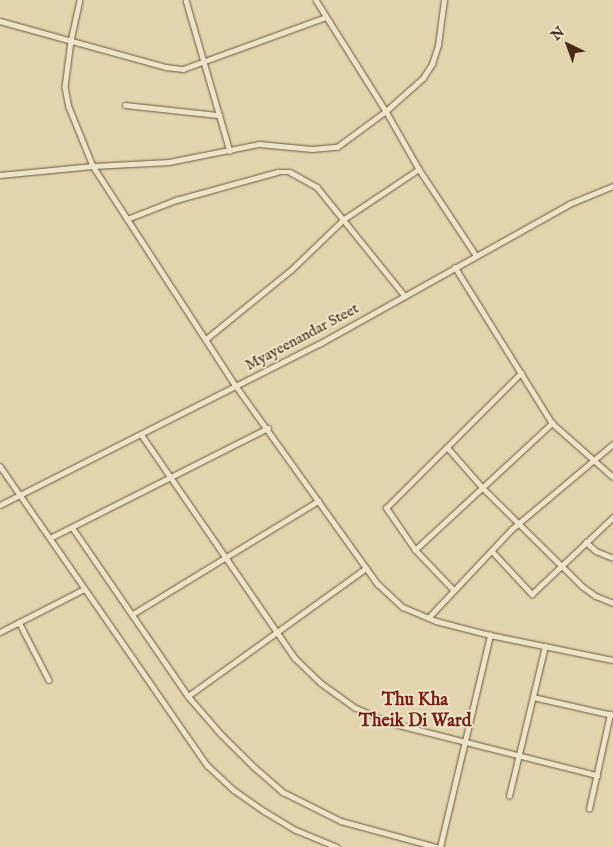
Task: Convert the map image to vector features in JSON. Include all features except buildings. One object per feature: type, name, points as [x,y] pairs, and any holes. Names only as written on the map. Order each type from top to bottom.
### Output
[{"type":"street","points":[[80,0],[71,41],[65,87],[69,107],[93,166],[236,386],[268,428],[366,568],[390,597],[403,607],[428,618],[490,635],[613,660]]},
{"type":"street","points":[[186,0],[230,151]]},
{"type":"street","points":[[316,0],[386,111],[419,169],[476,255]]},
{"type":"street","points":[[0,175],[93,166],[169,162],[258,144],[312,149],[337,147],[386,111],[423,78],[432,64],[438,45],[444,0]]},
{"type":"street","points":[[0,21],[166,68],[183,69],[326,16]]},
{"type":"street","points":[[124,104],[219,115]]},
{"type":"street","points":[[206,339],[305,258],[344,219],[419,169]]},
{"type":"street","points":[[127,219],[176,200],[277,172],[290,172],[317,187],[405,296]]},
{"type":"street","name":"Myayeenandar Steet","points":[[0,505],[319,344],[569,204],[613,186]]},
{"type":"street","points":[[456,267],[552,424],[592,461],[613,477]]},
{"type":"street","points":[[454,591],[415,550],[386,508],[521,373]]},
{"type":"street","points":[[415,550],[552,424]]},
{"type":"street","points":[[50,538],[268,428]]},
{"type":"street","points":[[141,434],[295,658],[321,683],[354,707],[387,722],[597,775]]},
{"type":"street","points":[[428,618],[520,523],[613,444]]},
{"type":"street","points":[[447,447],[483,488],[562,566],[596,596],[613,603]]},
{"type":"street","points":[[0,466],[207,765],[234,790],[264,810],[296,830],[337,847]]},
{"type":"street","points":[[133,614],[318,501]]},
{"type":"street","points":[[492,550],[532,594],[613,517]]},
{"type":"street","points":[[72,527],[188,696],[227,740],[283,792],[341,821],[439,847],[490,635]]},
{"type":"street","points":[[586,542],[596,551],[613,558]]},
{"type":"street","points":[[188,696],[366,568]]},
{"type":"street","points":[[0,632],[84,588]]},
{"type":"street","points":[[19,622],[49,680]]},
{"type":"street","points":[[509,796],[545,646]]},
{"type":"street","points":[[533,697],[612,715],[589,809]]},
{"type":"district","name":"Thu Kha Theik Di Ward","points":[[415,712]]}]
